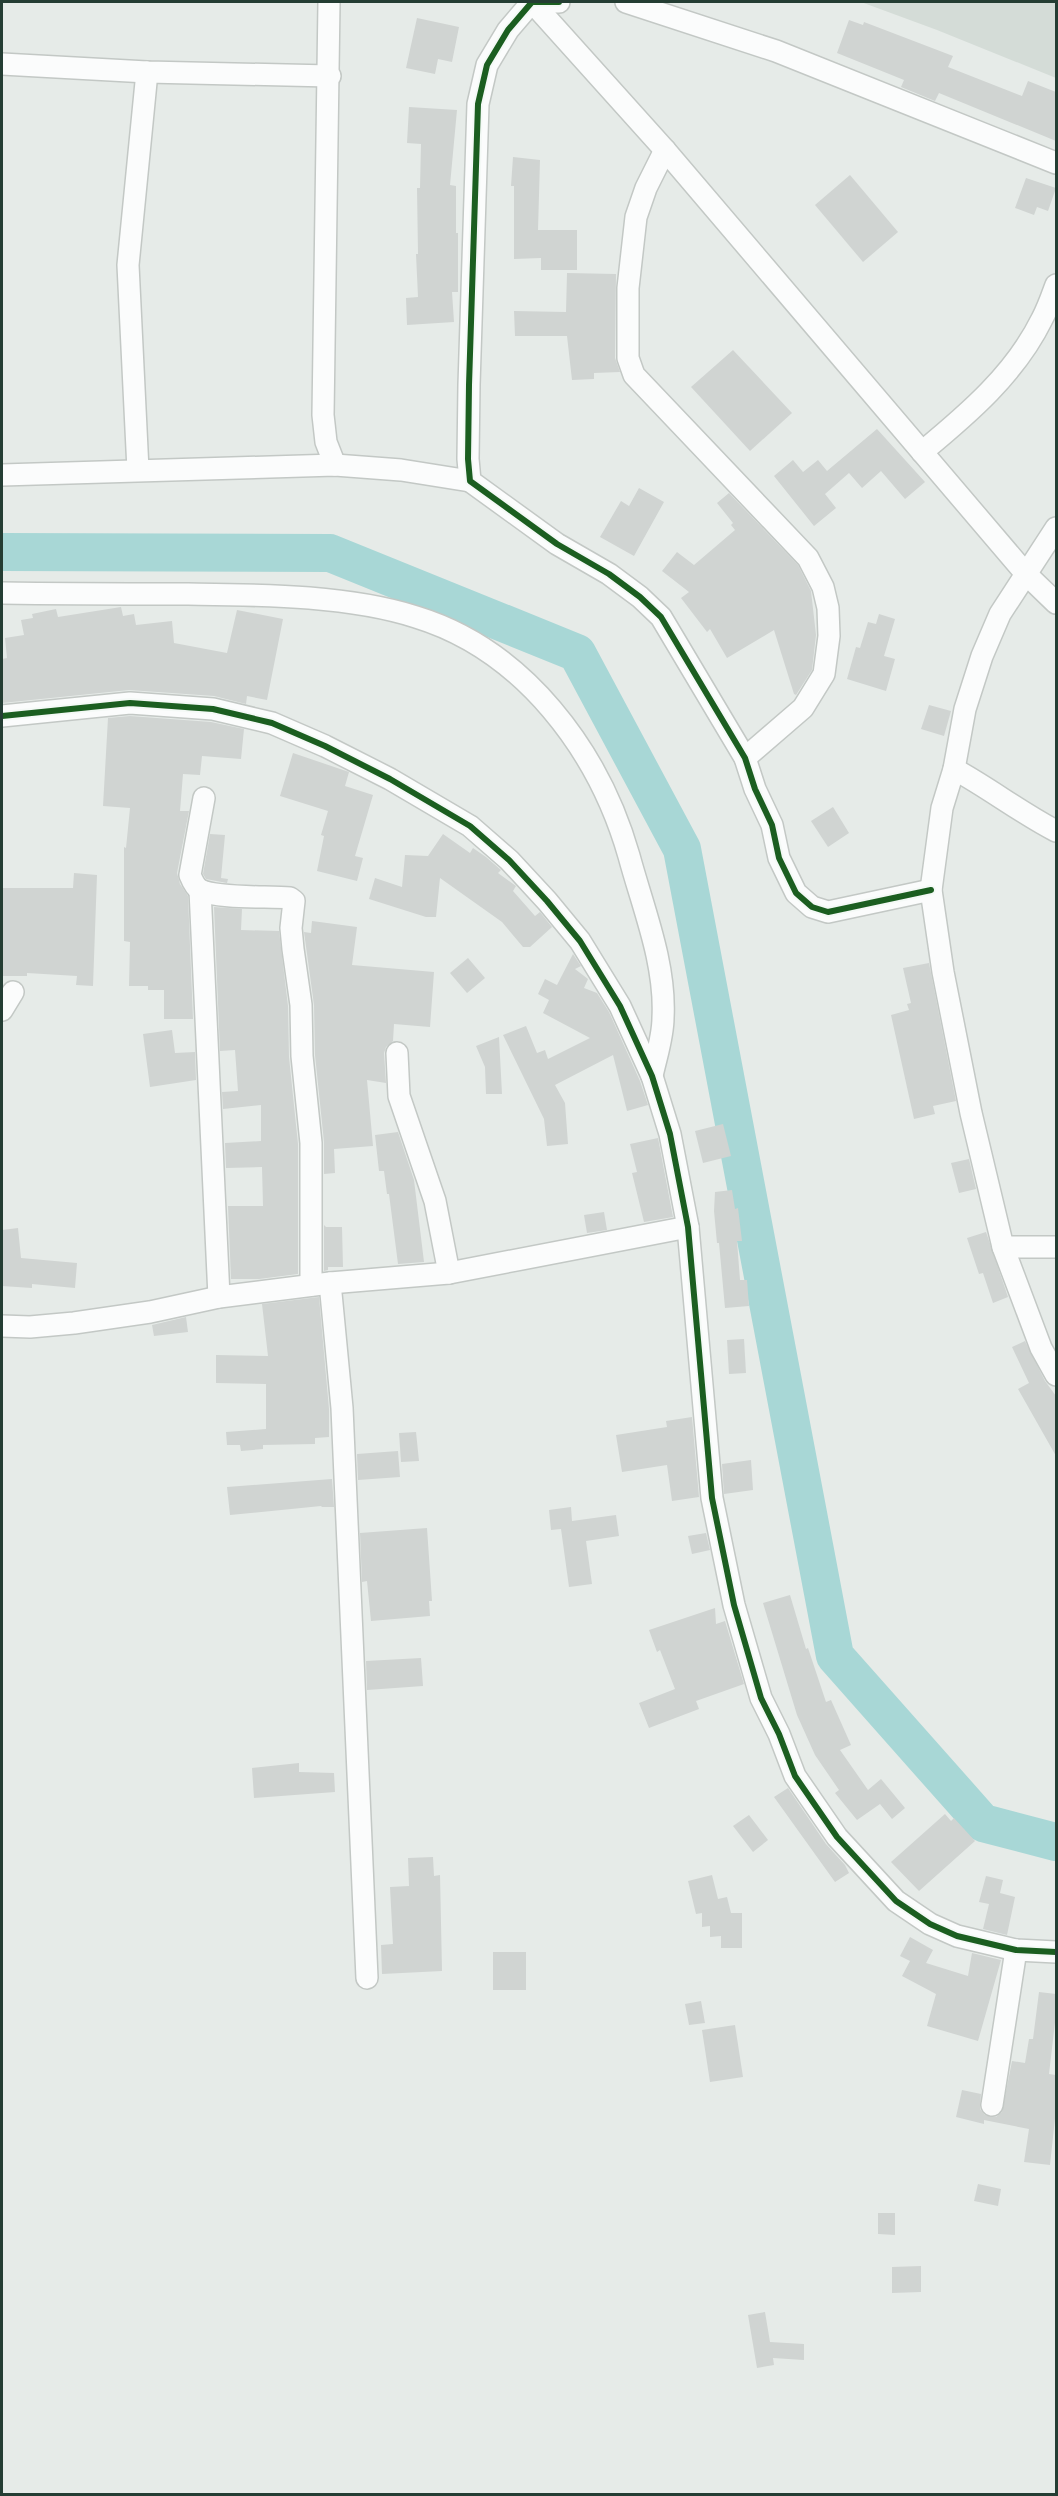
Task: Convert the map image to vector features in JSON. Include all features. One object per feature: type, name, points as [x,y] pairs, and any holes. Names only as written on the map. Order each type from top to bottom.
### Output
[{"type":"street","points":[[329,2],[330,76],[323,415],[326,442],[335,465]]},
{"type":"street","points":[[470,481],[469,385],[478,104],[487,65],[508,30],[532,2],[559,2]]},
{"type":"street","points":[[532,2],[665,150],[1026,574],[1056,603]]},
{"type":"street","points":[[626,2],[776,51],[1056,164]]},
{"type":"street","points":[[2,64],[147,72],[330,76]]},
{"type":"street","points":[[138,470],[128,265],[147,72]]},
{"type":"street","points":[[665,150],[646,188],[636,217],[628,288],[628,358],[634,375],[808,558],[823,587],[828,608],[829,636],[824,674],[803,708],[745,758]]},
{"type":"street","points":[[922,452],[968,414],[1025,350],[1042,319],[1056,285]]},
{"type":"street","points":[[2,474],[335,465],[401,470],[470,481],[557,544],[609,574],[654,610],[680,647],[745,758],[755,789],[772,825],[779,858],[796,893],[812,907],[828,912],[931,890]]},
{"type":"street","points":[[1056,528],[1000,614],[982,656],[965,709],[954,770],[942,808],[931,890],[943,972],[971,1113],[1003,1247],[1041,1348],[1056,1375]]},
{"type":"street","points":[[2,593],[272,594],[367,606],[417,617],[476,643],[519,675],[552,707],[597,775],[621,828],[659,963],[664,992],[663,1021],[652,1076]]},
{"type":"street","points":[[2,716],[130,703],[213,709],[272,723],[325,746],[390,779],[470,826],[508,860],[547,901],[580,941],[620,1006],[652,1076],[670,1134],[688,1227],[712,1498],[734,1605],[760,1698],[779,1734],[795,1776],[837,1837],[896,1901],[930,1924],[957,1936],[1016,1950],[1056,1952]]},
{"type":"street","points":[[954,770],[988,787],[1031,818],[1056,831]]},
{"type":"street","points":[[204,798],[190,875],[200,890],[206,1046],[216,1192],[219,1297]]},
{"type":"street","points":[[200,890],[227,895],[290,898],[294,901],[291,928],[301,1005],[302,1056],[321,1284],[342,1408],[367,1978]]},
{"type":"street","points":[[397,1053],[399,1096],[435,1201],[449,1273]]},
{"type":"street","points":[[2,1326],[30,1327],[74,1323],[150,1312],[219,1297],[321,1284],[449,1273],[688,1227]]},
{"type":"street","points":[[1003,1247],[1056,1247]]},
{"type":"street","points":[[992,2106],[1016,1950]]},
{"type":"shaded area","points":[[861,2],[1056,2],[1056,78],[937,30]]},
{"type":"building","points":[[417,18],[459,27],[452,62],[438,59],[435,74],[406,68]]},
{"type":"building","points":[[849,20],[863,25],[864,22],[953,56],[948,67],[1022,96],[1028,81],[1056,92],[1056,141],[939,93],[935,101],[901,87],[904,80],[837,53]]},
{"type":"building","points":[[409,107],[457,110],[450,185],[456,186],[456,233],[458,233],[458,292],[452,292],[454,322],[407,325],[406,298],[418,297],[417,188],[420,188],[421,144],[407,143]]},
{"type":"building","points":[[513,157],[540,160],[538,230],[577,230],[577,270],[541,270],[541,258],[514,259],[514,186],[511,186]]},
{"type":"building","points":[[850,175],[898,232],[863,262],[815,205]]},
{"type":"building","points":[[1026,178],[1056,188],[1048,211],[1037,207],[1034,215],[1015,208]]},
{"type":"building","points":[[567,273],[616,274],[615,358],[620,372],[594,373],[594,379],[572,380],[567,336],[515,336],[514,311],[566,312]]},
{"type":"building","points":[[733,350],[792,413],[750,451],[691,387]]},
{"type":"building","points":[[877,429],[925,482],[905,499],[881,471],[862,488],[849,473],[825,494],[836,508],[814,526],[774,476],[793,460],[803,472],[818,460],[827,471]]},
{"type":"building","points":[[639,488],[664,502],[634,556],[600,537],[621,501],[629,506]]},
{"type":"building","points":[[729,493],[798,565],[811,591],[816,635],[812,670],[796,695],[774,630],[727,658],[710,629],[707,632],[681,598],[689,592],[662,571],[677,552],[694,565],[735,530],[731,525],[733,523],[717,503]]},
{"type":"building","points":[[121,607],[123,616],[134,614],[136,625],[172,621],[174,643],[227,653],[237,610],[283,619],[267,700],[247,696],[246,704],[214,696],[129,690],[2,703],[2,659],[7,658],[5,638],[24,635],[21,620],[33,618],[32,614],[56,609],[58,617]]},
{"type":"building","points":[[879,614],[895,619],[884,656],[895,659],[886,691],[847,679],[856,647],[860,648],[868,622],[876,624]]},
{"type":"building","points":[[929,705],[951,711],[944,736],[921,729]]},
{"type":"building","points":[[130,716],[211,722],[244,729],[241,759],[202,756],[200,775],[183,774],[180,811],[189,811],[177,873],[180,884],[188,896],[193,1019],[164,1019],[164,990],[148,990],[148,986],[129,986],[130,942],[124,941],[124,847],[126,848],[130,808],[103,806],[108,718]]},
{"type":"building","points":[[293,753],[349,772],[345,786],[373,795],[355,856],[363,858],[357,881],[317,871],[324,836],[321,835],[328,811],[280,796]]},
{"type":"building","points":[[833,807],[849,833],[828,847],[811,821]]},
{"type":"building","points":[[210,834],[225,835],[221,878],[228,879],[227,883],[206,879],[203,874]]},
{"type":"building","points":[[443,834],[470,853],[473,848],[486,857],[501,870],[498,873],[516,886],[513,891],[535,916],[540,912],[552,927],[530,947],[523,947],[502,922],[440,878],[436,917],[426,917],[369,899],[375,878],[402,887],[405,855],[428,856]]},
{"type":"building","points":[[74,873],[97,875],[93,986],[76,985],[77,976],[27,973],[27,976],[2,976],[2,888],[73,888]]},
{"type":"building","points":[[214,907],[242,909],[241,930],[279,931],[288,1006],[289,1057],[298,1144],[298,1274],[259,1279],[231,1279],[228,1206],[263,1206],[262,1167],[226,1168],[225,1143],[261,1141],[261,1105],[223,1109],[222,1092],[238,1091],[235,1050],[220,1051]]},
{"type":"building","points":[[312,921],[357,927],[352,965],[434,972],[430,1027],[394,1024],[393,1041],[386,1047],[384,1053],[386,1083],[367,1080],[373,1146],[334,1149],[335,1173],[324,1174],[324,1142],[315,1055],[314,1005],[304,932],[311,933]]},
{"type":"building","points":[[573,954],[581,966],[575,969],[588,979],[584,988],[597,993],[609,1012],[640,1081],[648,1105],[627,1111],[613,1055],[555,1085],[565,1103],[568,1144],[547,1146],[544,1119],[503,1035],[526,1026],[537,1053],[545,1050],[548,1059],[590,1038],[543,1013],[549,1000],[538,994],[545,979],[557,985]]},
{"type":"building","points":[[468,958],[485,978],[467,993],[450,973]]},
{"type":"building","points":[[929,963],[956,1101],[933,1106],[935,1114],[914,1119],[891,1015],[909,1010],[907,1004],[911,1003],[903,968]]},
{"type":"building","points":[[172,1030],[175,1053],[195,1052],[196,1080],[150,1087],[143,1034]]},
{"type":"building","points":[[499,1037],[502,1094],[486,1094],[485,1067],[476,1046]]},
{"type":"building","points":[[723,1124],[731,1156],[703,1163],[695,1131]]},
{"type":"building","points":[[398,1132],[414,1180],[424,1262],[398,1264],[389,1194],[387,1194],[384,1171],[379,1171],[375,1135]]},
{"type":"building","points":[[658,1138],[673,1217],[644,1222],[632,1173],[637,1172],[630,1144]]},
{"type":"building","points":[[969,1159],[976,1189],[959,1193],[951,1163]]},
{"type":"building","points":[[732,1190],[735,1209],[738,1208],[742,1241],[737,1241],[740,1280],[747,1280],[749,1306],[725,1308],[714,1211],[715,1192]]},
{"type":"building","points":[[604,1212],[607,1230],[587,1233],[584,1215]]},
{"type":"building","points":[[324,1225],[342,1227],[343,1267],[328,1267],[328,1270],[324,1271]]},
{"type":"building","points":[[18,1228],[21,1258],[77,1263],[75,1288],[32,1284],[32,1288],[2,1286],[2,1230]]},
{"type":"building","points":[[986,1232],[1008,1297],[993,1303],[983,1273],[979,1274],[967,1238]]},
{"type":"building","points":[[319,1297],[329,1409],[329,1437],[315,1438],[315,1444],[263,1445],[263,1449],[241,1451],[240,1445],[227,1445],[226,1432],[266,1429],[266,1384],[216,1383],[216,1355],[268,1356],[262,1304]]},
{"type":"building","points":[[186,1317],[188,1332],[154,1336],[152,1325]]},
{"type":"building","points":[[744,1339],[746,1373],[729,1374],[727,1340]]},
{"type":"building","points":[[1025,1341],[1045,1381],[1056,1396],[1056,1456],[1018,1389],[1029,1383],[1012,1347]]},
{"type":"building","points":[[692,1417],[699,1497],[672,1501],[667,1465],[622,1472],[616,1435],[667,1427],[666,1421]]},
{"type":"building","points":[[416,1432],[419,1461],[401,1462],[399,1433]]},
{"type":"building","points":[[398,1451],[400,1477],[358,1480],[357,1454]]},
{"type":"building","points":[[751,1460],[753,1490],[724,1494],[722,1464]]},
{"type":"building","points":[[332,1479],[334,1507],[321,1506],[230,1515],[227,1487]]},
{"type":"building","points":[[571,1507],[572,1521],[616,1515],[619,1536],[586,1541],[592,1584],[569,1587],[561,1529],[551,1530],[549,1510]]},
{"type":"building","points":[[427,1528],[432,1601],[429,1601],[430,1616],[371,1621],[367,1581],[362,1582],[360,1533]]},
{"type":"building","points":[[706,1533],[710,1550],[692,1554],[688,1536]]},
{"type":"building","points":[[790,1595],[806,1649],[808,1648],[826,1702],[831,1700],[851,1745],[840,1750],[868,1790],[881,1779],[905,1808],[892,1819],[880,1804],[857,1820],[835,1793],[839,1790],[815,1755],[797,1715],[763,1603]]},
{"type":"building","points":[[715,1608],[716,1624],[725,1621],[744,1684],[696,1701],[699,1709],[649,1728],[639,1703],[675,1689],[660,1650],[657,1652],[649,1630]]},
{"type":"building","points":[[421,1658],[423,1686],[367,1690],[366,1661]]},
{"type":"building","points":[[299,1763],[299,1772],[334,1773],[335,1792],[254,1798],[252,1768]]},
{"type":"building","points":[[788,1788],[849,1873],[835,1882],[774,1797]]},
{"type":"building","points":[[945,1814],[951,1821],[954,1818],[975,1841],[919,1891],[891,1862]]},
{"type":"building","points":[[749,1815],[768,1840],[753,1852],[733,1826]]},
{"type":"building","points":[[433,1857],[434,1876],[440,1875],[442,1971],[382,1974],[381,1945],[393,1944],[390,1887],[409,1886],[408,1858]]},
{"type":"building","points":[[712,1875],[718,1899],[727,1897],[731,1913],[742,1913],[742,1948],[721,1948],[721,1936],[710,1937],[710,1926],[702,1927],[702,1913],[696,1914],[688,1881]]},
{"type":"building","points":[[986,1876],[1003,1880],[1000,1893],[1015,1897],[1007,1935],[983,1929],[989,1904],[979,1902]]},
{"type":"building","points":[[910,1937],[933,1950],[926,1963],[968,1976],[972,1953],[1001,1960],[978,2041],[927,2026],[936,1994],[902,1976],[910,1961],[900,1956]]},
{"type":"building","points":[[493,1952],[526,1952],[526,1990],[493,1990]]},
{"type":"building","points":[[1039,1992],[1056,1994],[1049,2074],[1056,2075],[1056,2109],[1050,2165],[1024,2162],[1029,2129],[984,2120],[984,2124],[956,2117],[962,2090],[981,2094],[980,2109],[985,2115],[996,2117],[1002,2112],[1012,2061],[1025,2063],[1029,2039],[1033,2039]]},
{"type":"building","points":[[701,2001],[705,2023],[689,2025],[685,2004]]},
{"type":"building","points":[[735,2025],[743,2077],[710,2082],[702,2030]]},
{"type":"building","points":[[978,2184],[1001,2189],[998,2206],[974,2201]]},
{"type":"building","points":[[878,2213],[895,2213],[895,2235],[878,2234]]},
{"type":"building","points":[[921,2266],[921,2292],[892,2293],[892,2267]]},
{"type":"building","points":[[765,2312],[770,2342],[804,2344],[804,2360],[773,2358],[774,2365],[757,2368],[748,2315]]},
{"type":"waterway","points":[[2,552],[330,553],[577,653],[682,849],[835,1656],[983,1823],[1056,1842]]},
{"type":"cycle path","points":[[559,2],[532,2],[508,30],[487,65],[478,104],[469,385],[470,481],[557,544],[609,574],[640,597],[661,617],[745,758],[755,789],[772,825],[779,858],[796,893],[812,907],[828,912],[931,890]]},
{"type":"cycle path","points":[[2,716],[130,703],[213,709],[272,723],[325,746],[390,779],[470,826],[509,860],[547,901],[580,941],[620,1006],[652,1076],[670,1134],[688,1227],[712,1498],[734,1605],[761,1698],[779,1734],[795,1776],[837,1837],[896,1901],[930,1924],[957,1936],[1016,1950],[1056,1952]]}]
